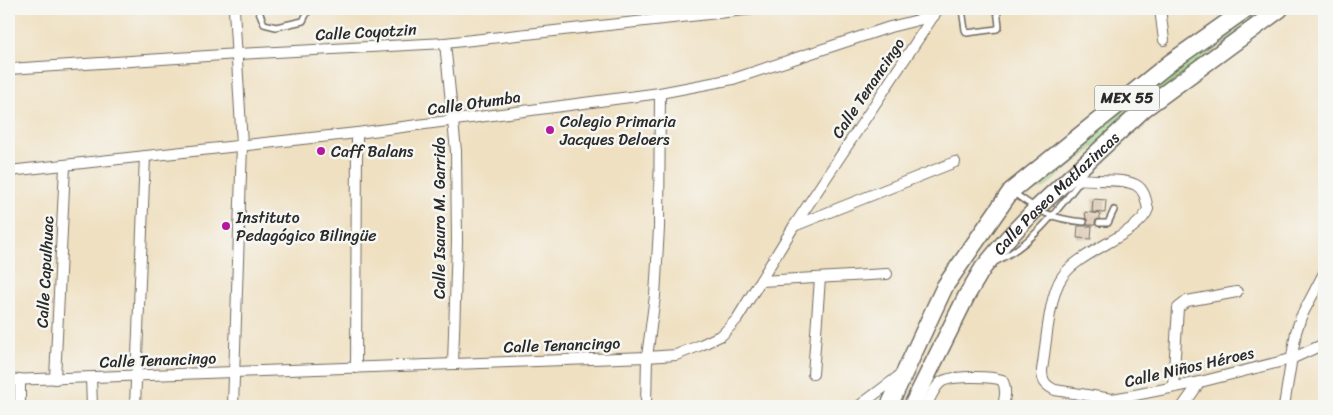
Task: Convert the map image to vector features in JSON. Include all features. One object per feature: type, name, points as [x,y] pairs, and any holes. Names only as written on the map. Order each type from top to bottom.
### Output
[{"type":"highway","name":"Calle Paseo Matlazincas","points":[[889,406],[945,286],[1011,191],[1171,62],[1246,9]]},
{"type":"highway","name":"Calle Paseo Matlazincas","points":[[912,406],[967,295],[983,268],[1036,209],[1075,179],[1145,108],[1280,9]]},
{"type":"street","points":[[233,406],[242,144],[234,9]]},
{"type":"street","name":"Calle Coyotzin","points":[[9,69],[445,43],[753,9]]},
{"type":"street","points":[[1160,9],[1164,40]]},
{"type":"street","name":"Calle Otumba","points":[[9,171],[242,144],[357,133],[660,93],[733,79],[936,12]]},
{"type":"street","name":"Calle Tenancingo","points":[[9,380],[676,355],[722,335],[737,319],[794,226],[936,12]]},
{"type":"street","name":"Calle Isauro M. Garrido","points":[[445,43],[456,151],[457,241],[453,364]]},
{"type":"street","points":[[646,406],[648,357],[656,296],[660,228],[660,93]]},
{"type":"street","points":[[356,368],[357,133]]},
{"type":"street","points":[[135,406],[145,156]]},
{"type":"street","points":[[794,226],[955,162]]},
{"type":"street","name":"Calle Capulhuac","points":[[55,379],[65,166]]},
{"type":"street","name":"Calle Niños Héroes","points":[[1075,179],[1127,183],[1137,186],[1146,199],[1148,209],[1141,221],[1083,257],[1060,279],[1055,293],[1042,370],[1042,379],[1047,386],[1055,390],[1108,402],[1173,386],[1200,382],[1291,359],[1324,344]]},
{"type":"street","points":[[1284,406],[1291,359],[1301,317],[1324,273]]},
{"type":"street","points":[[761,281],[886,274]]},
{"type":"street","points":[[813,374],[820,278]]},
{"type":"street","points":[[1173,386],[1178,308],[1187,301],[1237,292]]},
{"type":"street","points":[[859,406],[905,371]]},
{"type":"street","points":[[91,378],[92,406]]},
{"type":"street","points":[[926,406],[937,386],[945,379],[992,378],[1002,380],[1004,383],[1006,390],[1003,406]]},
{"type":"street","points":[[20,379],[20,406]]},
{"type":"street","points":[[1183,406],[1200,382]]},
{"type":"lane","points":[[258,9],[264,24],[276,27],[303,22],[309,9]]},
{"type":"lane","points":[[962,9],[965,30],[968,33],[997,29],[999,26],[996,9]]},
{"type":"lane","points":[[983,268],[1011,254],[1026,243],[1052,217],[1075,179]]},
{"type":"lane","points":[[1011,191],[1036,209],[1052,217],[1084,222]]},
{"type":"lane","points":[[1099,223],[1108,223],[1114,210]]},
{"type":"green space","points":[[1257,9],[1271,9],[1194,65],[1043,188],[1037,188],[1033,183],[1147,91]]},
{"type":"building","points":[[1093,199],[1106,200],[1105,213],[1092,212]]},
{"type":"building","points":[[1085,212],[1100,214],[1099,219],[1095,221],[1095,225],[1087,225]]},
{"type":"building","points":[[1078,226],[1092,226],[1091,239],[1077,238]]},
{"type":"place","name":"Colegio Primaria Jacques Deloers","points":[[550,130]]},
{"type":"place","name":"Caff Balans","points":[[321,151]]},
{"type":"place","name":"Instituto Pedagógico Bilingüe","points":[[226,226]]}]
